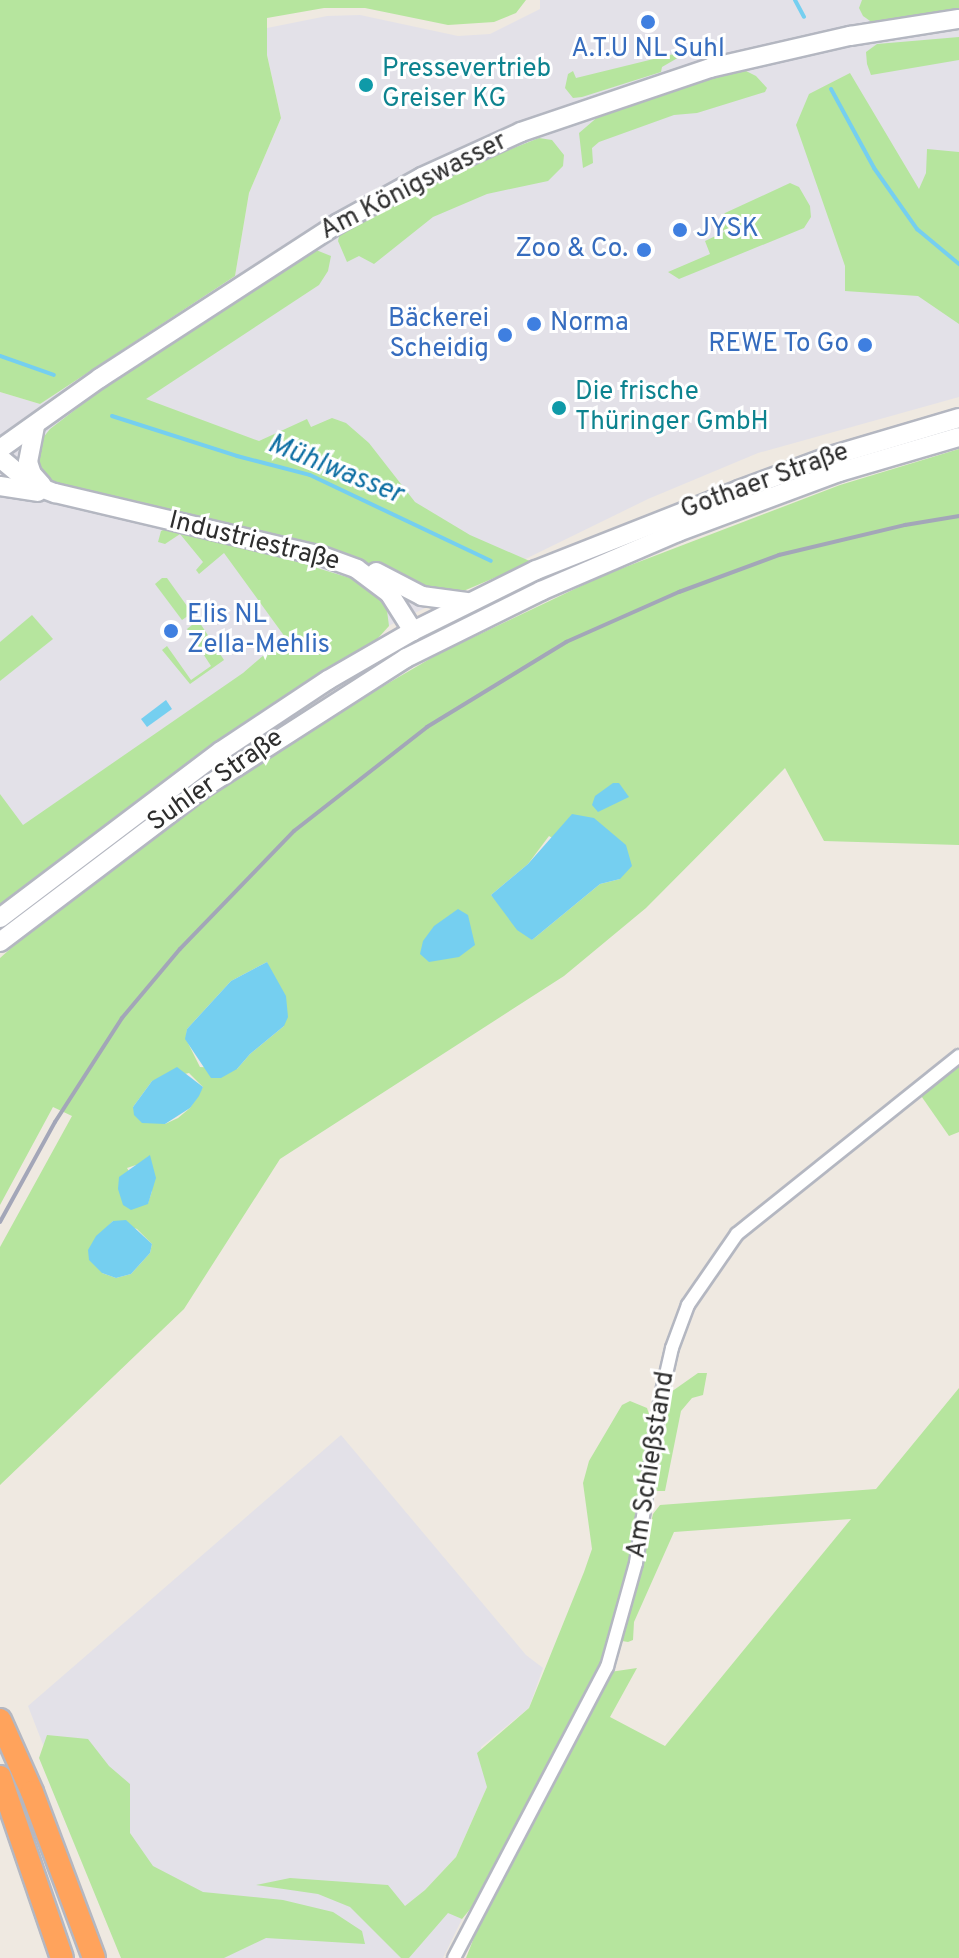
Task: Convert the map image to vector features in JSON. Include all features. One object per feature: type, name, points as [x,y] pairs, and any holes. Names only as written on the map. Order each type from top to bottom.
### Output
[{"type":"highway","points":[[0,1720],[94,1958]]},
{"type":"highway","points":[[0,1777],[62,1958]]},
{"type":"main road","name":"Am Königswasser","points":[[35,426],[100,378],[337,224],[422,177],[493,144],[680,76],[850,36],[959,19]]},
{"type":"main road","name":"Gothaer Straße","points":[[469,602],[574,555],[831,456],[959,418]]},
{"type":"main road","points":[[0,449],[35,426]]},
{"type":"main road","name":"Industriestraße","points":[[35,426],[28,456],[32,474],[46,488],[68,497]]},
{"type":"main road","name":"Gothaer Straße","points":[[444,638],[601,564],[839,472],[959,437]]},
{"type":"main road","name":"Industriestraße","points":[[0,458],[31,484],[68,497]]},
{"type":"main road","name":"Industriestraße","points":[[4,485],[322,556],[357,569],[389,593],[420,630]]},
{"type":"main road","points":[[357,569],[377,572],[434,600],[469,602]]},
{"type":"main road","points":[[406,658],[416,652],[420,630],[420,603],[408,589]]},
{"type":"main road","name":"Suhler Straße","points":[[0,918],[221,751],[317,687],[469,602]]},
{"type":"main road","points":[[420,630],[444,638]]},
{"type":"main road","name":"Suhler Straße","points":[[0,942],[202,789],[406,658],[444,638]]},
{"type":"street","name":"Am Schießstand","points":[[454,1958],[607,1667],[636,1563],[661,1396],[672,1348],[688,1305],[737,1234],[959,1056]]},
{"type":"shaded area","points":[[540,0],[959,0],[959,397],[758,453],[648,499],[190,723],[0,860],[0,392],[40,404],[235,276],[249,193],[281,118],[267,55],[267,28],[327,16],[360,15],[458,36],[490,34],[540,9]]},
{"type":"shaded area","points":[[341,1435],[526,1655],[543,1668],[529,1708],[481,1747],[487,1787],[456,1857],[405,1906],[402,1958],[126,1958],[28,1706]]},
{"type":"shaded area","points":[[448,1912],[462,1919],[443,1958],[409,1958]]},
{"type":"green space","points":[[0,0],[526,0],[516,13],[494,22],[448,25],[365,8],[324,8],[267,18],[267,55],[281,118],[249,193],[235,276],[40,404],[0,392]]},
{"type":"green space","points":[[862,0],[959,0],[959,10],[873,23],[863,16],[859,8]]},
{"type":"green space","points":[[959,37],[959,60],[871,75],[867,64],[866,52],[877,44]]},
{"type":"green space","points":[[678,53],[681,56],[662,67],[661,72],[582,97],[573,98],[565,88],[568,74],[573,71],[576,78]]},
{"type":"green space","points":[[740,68],[756,76],[767,88],[765,92],[697,113],[674,115],[599,142],[592,148],[593,163],[583,168],[579,133],[600,115]]},
{"type":"green space","points":[[850,73],[919,189],[926,173],[927,149],[959,152],[959,324],[918,296],[845,291],[845,266],[796,125],[809,94]]},
{"type":"green space","points":[[539,138],[552,140],[564,155],[563,166],[548,181],[487,194],[433,217],[374,264],[359,256],[347,262],[338,241],[340,232],[419,185]]},
{"type":"green space","points":[[790,183],[799,187],[810,206],[811,217],[804,228],[679,279],[668,272],[710,254],[705,241],[724,232],[719,221],[725,213]]},
{"type":"green space","points":[[311,248],[331,256],[328,271],[319,285],[146,399],[259,441],[307,419],[311,427],[332,418],[346,423],[369,443],[415,502],[470,535],[532,562],[447,598],[322,549],[71,489],[47,481],[37,471],[38,444],[50,429],[140,360]]},
{"type":"green space","points":[[959,427],[959,430],[446,628],[443,624],[525,585],[732,502],[834,465]]},
{"type":"green space","points":[[959,449],[959,845],[824,841],[785,768],[646,908],[564,976],[280,1159],[184,1309],[0,1485],[0,1247],[72,1116],[53,1107],[0,1205],[0,958],[44,919],[206,797],[313,727],[440,653],[602,576],[840,485]],"holes":[[[549,836],[620,879],[600,884],[532,940],[491,895],[528,864]],[[267,962],[284,1026],[237,1069],[200,1067],[186,1039],[187,1029],[231,981]],[[189,1073],[203,1087],[190,1108],[165,1124],[133,1107],[152,1081]],[[136,1165],[152,1191],[148,1203],[127,1168]],[[113,1221],[137,1229],[152,1244],[150,1253],[131,1274],[116,1278],[102,1273],[107,1227]]]},
{"type":"green space","points":[[167,528],[245,546],[350,578],[373,589],[386,603],[389,626],[370,647],[0,911],[0,794],[23,825],[243,673],[285,637],[224,553],[199,574],[196,570],[203,562],[180,534],[165,544],[158,542],[161,531]]},
{"type":"green space","points":[[167,578],[192,613],[182,620],[155,584]]},
{"type":"green space","points":[[32,615],[53,639],[0,681],[0,642]]},
{"type":"green space","points":[[198,620],[224,660],[190,684],[162,650],[167,646],[191,680],[211,666],[187,629]]},
{"type":"green space","points":[[959,1056],[959,1132],[949,1136],[917,1090]]},
{"type":"green space","points":[[698,1373],[707,1373],[703,1395],[692,1398],[681,1411],[665,1491],[655,1491],[671,1392]]},
{"type":"green space","points":[[959,1388],[959,1958],[466,1958],[499,1874],[462,1919],[448,1913],[409,1958],[401,1958],[350,1907],[318,1894],[256,1885],[290,1878],[388,1885],[405,1906],[456,1857],[487,1787],[477,1753],[529,1708],[584,1572],[592,1549],[583,1483],[589,1461],[622,1405],[630,1401],[647,1408],[655,1432],[610,1672],[637,1668],[610,1717],[665,1746],[851,1519],[674,1532],[634,1622],[633,1640],[622,1641],[653,1514],[660,1505],[876,1489]]},
{"type":"green space","points":[[47,1735],[88,1739],[109,1766],[130,1784],[130,1833],[153,1866],[203,1892],[283,1900],[333,1912],[362,1931],[365,1944],[266,1938],[224,1958],[121,1958],[39,1758]]},
{"type":"water","points":[[166,700],[172,709],[147,727],[141,719]]},
{"type":"water","points":[[613,783],[619,783],[629,797],[598,812],[592,805],[595,796]]},
{"type":"water","points":[[572,814],[594,818],[626,845],[632,866],[620,879],[600,884],[532,940],[517,930],[491,895],[528,864]]},
{"type":"water","points":[[458,909],[468,915],[475,945],[459,957],[429,962],[420,954],[423,941],[434,926]]},
{"type":"water","points":[[267,962],[286,996],[288,1017],[284,1026],[237,1069],[221,1078],[211,1078],[185,1039],[187,1029],[231,981]]},
{"type":"water","points":[[177,1067],[203,1087],[199,1096],[190,1108],[165,1124],[142,1123],[134,1115],[133,1107],[152,1081]]},
{"type":"water","points":[[150,1155],[156,1178],[148,1204],[131,1210],[123,1205],[118,1189],[119,1177]]},
{"type":"water","points":[[126,1220],[152,1244],[150,1253],[131,1274],[116,1278],[102,1273],[89,1260],[88,1250],[96,1236],[113,1221]]},
{"type":"waterway","points":[[795,0],[804,17]]},
{"type":"waterway","points":[[831,89],[874,168],[917,229],[959,264]]},
{"type":"waterway","name":"Mühlwasser","points":[[0,356],[54,375]]},
{"type":"waterway","name":"Mühlwasser","points":[[112,416],[237,456],[310,475],[491,561]]},
{"type":"railway","points":[[0,1222],[55,1122],[122,1018],[180,949],[294,831],[427,727],[566,642],[679,592],[779,555],[905,525],[959,516]]},
{"type":"place","name":"A.T.U NL Suhl","points":[[648,22]]},
{"type":"place","name":"Pressevertrieb Greiser KG","points":[[366,85]]},
{"type":"place","name":"JYSK","points":[[680,230]]},
{"type":"place","name":"Zoo & Co.","points":[[644,250]]},
{"type":"place","name":"Norma","points":[[534,324]]},
{"type":"place","name":"Bäckerei Scheidig","points":[[505,335]]},
{"type":"place","name":"REWE To Go","points":[[865,345]]},
{"type":"place","name":"Die frische Thüringer GmbH","points":[[559,408]]},
{"type":"place","name":"Elis NL Zella-Mehlis","points":[[171,631]]}]
